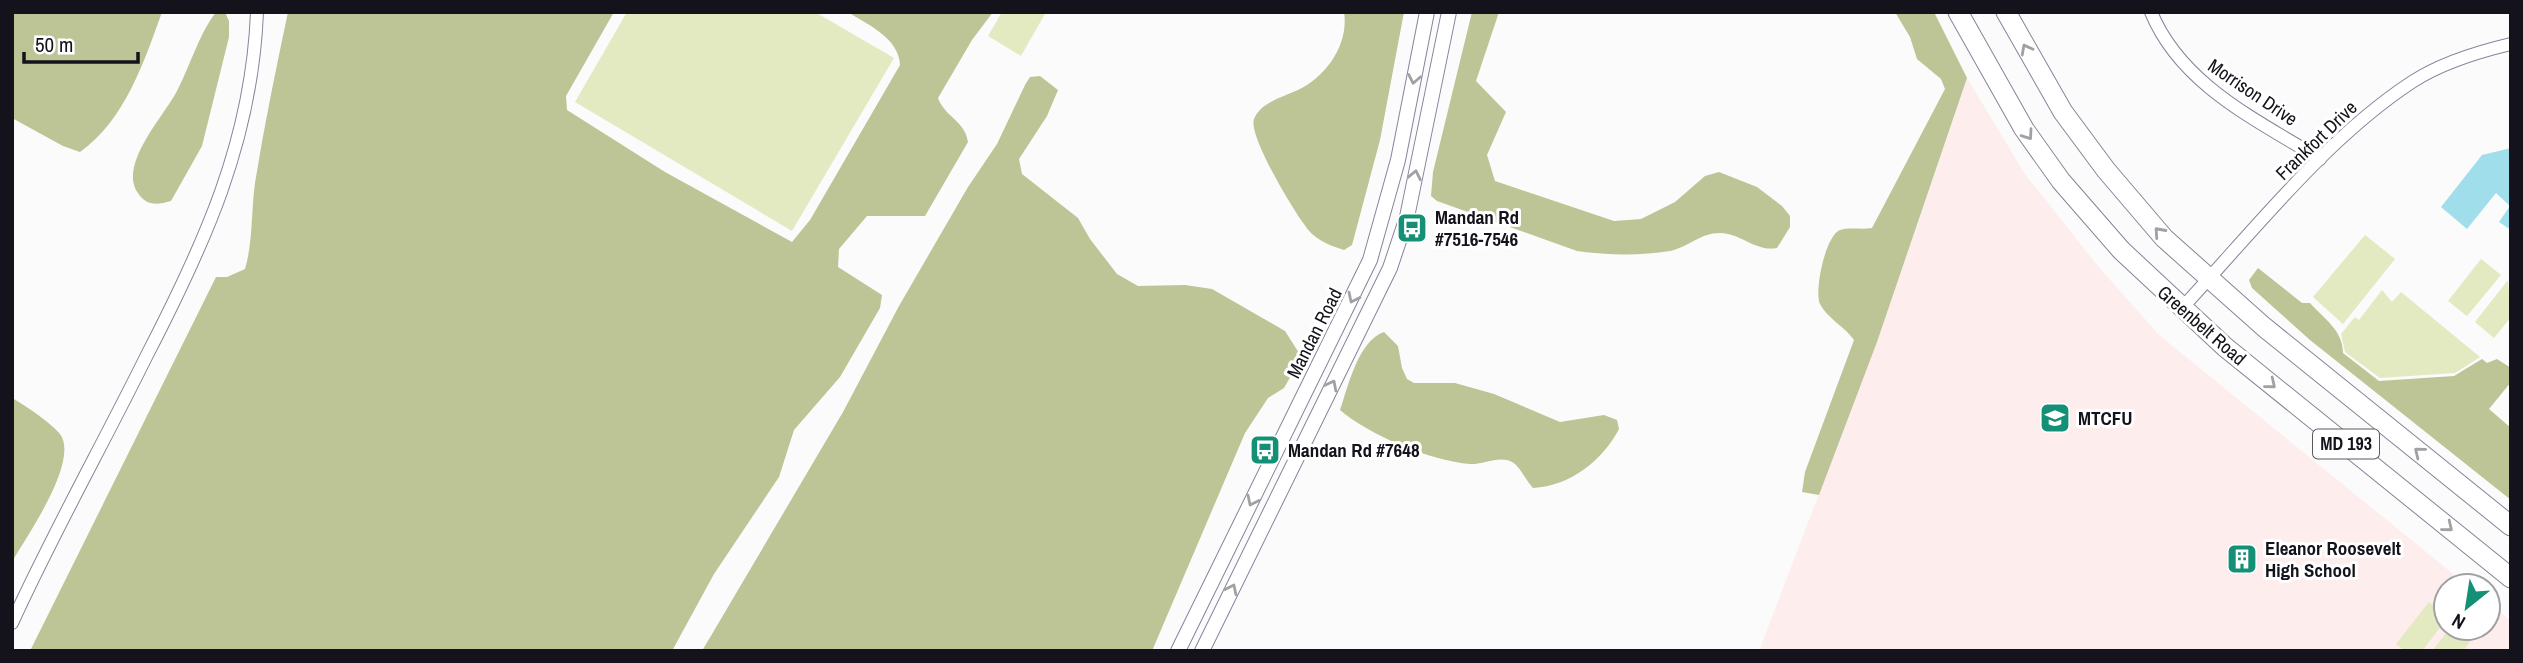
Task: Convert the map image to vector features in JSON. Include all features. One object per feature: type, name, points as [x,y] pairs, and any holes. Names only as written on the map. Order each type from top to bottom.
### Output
[{"type":"main road","name":"Greenbelt Road","points":[[1958,12],[2010,106],[2060,179],[2121,250],[2181,309],[2511,578]]},
{"type":"main road","name":"Greenbelt Road","points":[[2006,12],[2063,112],[2106,170],[2164,238],[2208,280],[2511,526]]},
{"type":"street","points":[[12,623],[207,235],[241,130],[253,62],[257,12]]},
{"type":"street","name":"Mandan Road","points":[[1178,651],[1370,260],[1398,160],[1427,12]]},
{"type":"street","name":"Mandan Road","points":[[1202,651],[1390,268],[1407,217],[1449,12]]},
{"type":"street","name":"Morrison Drive","points":[[2151,12],[2170,49],[2195,77],[2320,159]]},
{"type":"street","name":"Frankfort Drive","points":[[2181,309],[2320,159],[2374,110],[2413,81],[2468,56],[2511,44]]},
{"type":"shaded area","name":"MTCFU","points":[[1967,78],[2025,174],[2097,265],[2159,335],[2451,572],[2432,572],[2432,642],[2502,642],[2502,614],[2511,621],[2511,651],[1759,651],[1877,342]]},
{"type":"green space","points":[[12,12],[162,12],[140,70],[121,107],[96,139],[80,152],[63,146],[12,118]]},
{"type":"green space","points":[[216,12],[225,12],[229,21],[229,37],[202,146],[171,201],[157,204],[148,202],[138,193],[133,181],[138,154],[177,91]]},
{"type":"green space","points":[[288,12],[614,12],[566,96],[567,110],[665,172],[792,242],[810,220],[900,65],[894,47],[888,40],[848,12],[993,12],[972,40],[938,98],[963,129],[968,142],[925,216],[867,216],[839,249],[838,267],[882,295],[880,308],[840,377],[794,430],[779,477],[714,574],[672,651],[30,651],[216,277],[227,277],[245,269],[259,162]]},
{"type":"green space","points":[[627,12],[815,12],[894,58],[792,231],[575,102]]},
{"type":"green space","points":[[1002,12],[1046,12],[1021,56],[988,36]]},
{"type":"green space","points":[[1344,12],[1404,12],[1380,140],[1352,245],[1344,250],[1321,241],[1312,234],[1290,203],[1264,155],[1254,127],[1254,119],[1262,108],[1309,84],[1327,68],[1343,36]]},
{"type":"green space","points":[[1472,12],[1499,12],[1476,81],[1506,112],[1487,155],[1495,181],[1614,221],[1641,219],[1675,202],[1705,176],[1719,172],[1757,187],[1782,206],[1790,216],[1790,227],[1777,248],[1769,249],[1720,233],[1706,235],[1677,249],[1658,253],[1577,251],[1437,201],[1431,196],[1433,172]]},
{"type":"green space","points":[[1895,12],[1934,12],[1967,78],[1877,342],[1819,495],[1802,492],[1805,472],[1854,340],[1820,304],[1818,288],[1825,253],[1840,230],[1872,228],[1945,89],[1941,79],[1917,59],[1910,37]]},
{"type":"green space","points":[[1040,76],[1058,90],[1047,116],[1019,159],[1022,174],[1078,218],[1090,239],[1117,274],[1138,286],[1185,285],[1212,289],[1285,331],[1299,353],[1296,367],[1284,388],[1268,398],[1245,433],[1152,651],[702,651],[843,412],[899,306],[968,187],[997,144],[1025,85],[1030,77]]},
{"type":"green space","points":[[2365,235],[2395,259],[2343,324],[2313,297]]},
{"type":"green space","points":[[2481,259],[2501,275],[2467,316],[2448,301]]},
{"type":"green space","points":[[2258,268],[2302,303],[2310,303],[2336,331],[2343,353],[2379,381],[2454,376],[2482,359],[2487,363],[2497,359],[2511,368],[2511,382],[2489,409],[2511,428],[2511,500],[2310,340],[2252,288],[2249,280]]},
{"type":"green space","points":[[2508,280],[2511,317],[2494,338],[2475,322]]},
{"type":"green space","points":[[2382,290],[2392,302],[2401,292],[2480,357],[2455,373],[2380,378],[2345,352],[2341,334],[2355,317],[2359,320]]},
{"type":"green space","points":[[1384,332],[1398,346],[1402,368],[1407,379],[1414,383],[1455,383],[1494,394],[1560,422],[1604,415],[1617,420],[1619,429],[1604,451],[1584,470],[1560,482],[1533,488],[1518,467],[1507,460],[1475,464],[1454,462],[1401,445],[1367,429],[1340,410],[1361,355],[1375,337]]},
{"type":"green space","points":[[12,398],[56,429],[64,446],[63,462],[49,499],[12,562]]},
{"type":"green space","points":[[2429,602],[2432,604],[2432,638],[2422,651],[2405,651],[2396,644]]},
{"type":"green space","points":[[2439,642],[2470,642],[2463,651],[2432,651]]},
{"type":"water","points":[[2511,148],[2511,230],[2499,222],[2510,206],[2496,193],[2467,229],[2441,207],[2482,155]]},
{"type":"place","name":"Mandan Rd #7516-7546","points":[[1412,228]]},
{"type":"place","name":"MTCFU","points":[[2055,418]]},
{"type":"place","name":"Mandan Rd #7648","points":[[1265,450]]},
{"type":"place","name":"Eleanor Roosevelt High School","points":[[2242,559]]}]
